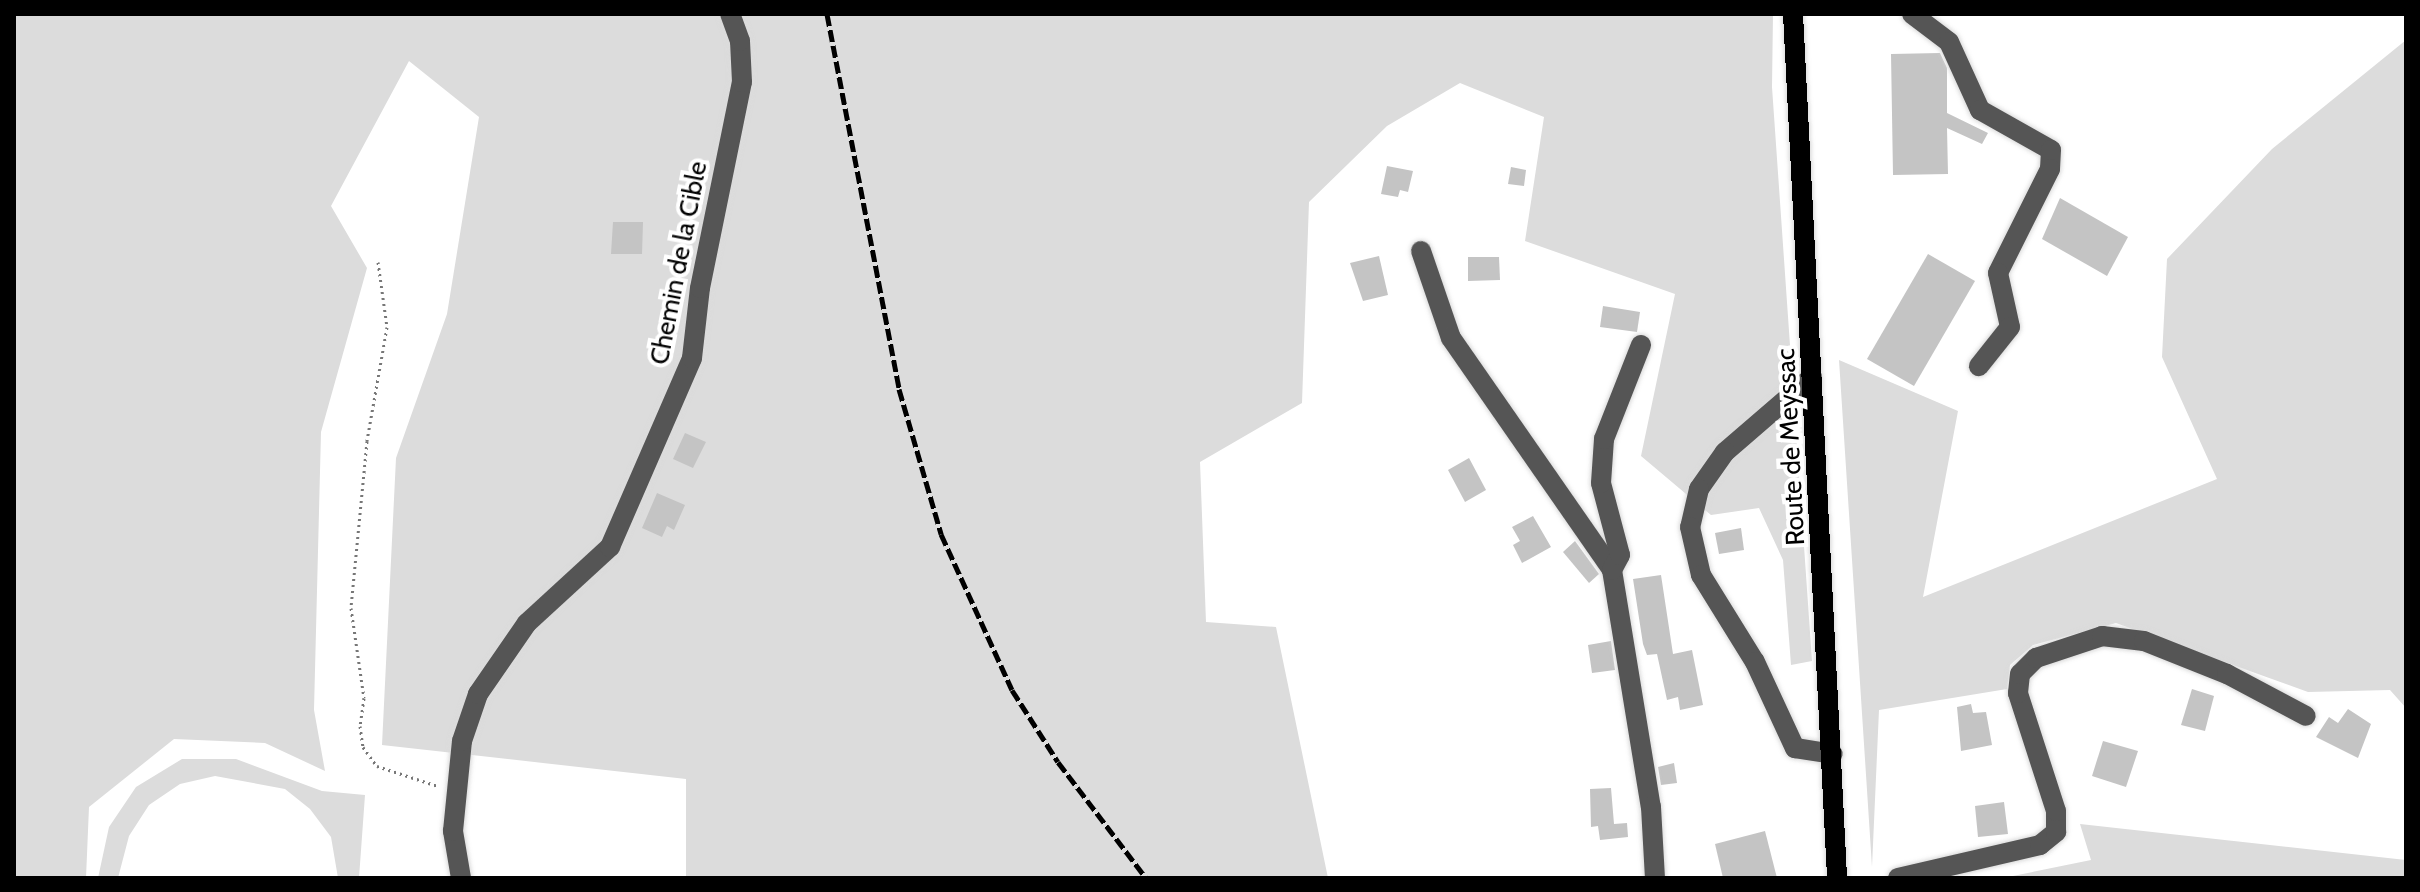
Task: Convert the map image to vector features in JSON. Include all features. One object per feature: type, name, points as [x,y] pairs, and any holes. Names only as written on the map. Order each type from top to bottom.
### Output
[{"type":"main road","name":"Route de Meyssac","points":[[1793,14],[1837,878]]},
{"type":"street","name":"Chemin de la Cible","points":[[461,878],[453,831],[462,741],[478,694],[499,656],[527,623],[610,547],[692,358],[700,288],[742,82],[740,41],[730,14]]},
{"type":"street","points":[[1912,14],[1949,42],[1980,110],[2051,150],[2050,169],[1998,273],[2010,327],[1979,366]]},
{"type":"street","points":[[1421,251],[1451,338],[1612,570],[1651,807],[1655,878]]},
{"type":"street","points":[[1612,570],[1620,555],[1601,483],[1604,439],[1641,345]]},
{"type":"street","points":[[1812,377],[1725,452],[1699,489],[1690,527],[1701,575],[1755,662],[1795,748],[1811,754],[1833,754]]},
{"type":"street","points":[[1898,878],[2040,845],[2056,832],[2056,811],[2018,693],[2020,674],[2036,658],[2102,636],[2144,641],[2227,674],[2306,716]]},
{"type":"path","points":[[378,262],[387,327],[367,441],[351,608],[364,698],[363,747],[377,766],[409,780],[457,789]]},
{"type":"shaded area","points":[[14,14],[1773,14],[1772,87],[1812,661],[1791,665],[1783,560],[1759,508],[1711,515],[1641,456],[1675,294],[1525,241],[1544,117],[1460,83],[1387,126],[1309,202],[1302,403],[1200,462],[1206,622],[1276,627],[1328,878],[686,878],[686,779],[382,745],[396,458],[447,314],[479,117],[409,61],[331,206],[367,268],[321,432],[314,710],[325,771],[265,743],[174,739],[89,807],[86,878],[14,878]]},
{"type":"shaded area","points":[[2406,40],[2406,708],[2390,690],[2308,692],[2116,623],[2033,645],[2010,665],[2007,689],[1879,710],[1872,867],[1839,360],[1958,411],[1923,597],[2217,479],[2162,357],[2167,259],[2272,149]]},
{"type":"shaded area","points":[[182,759],[236,759],[322,791],[365,795],[359,878],[338,878],[331,837],[310,809],[285,789],[215,776],[180,784],[149,805],[129,836],[118,878],[98,878],[109,827],[136,787]]},
{"type":"shaded area","points":[[2080,824],[2406,860],[2406,878],[2003,878],[2091,860]]},
{"type":"building","points":[[1940,53],[1947,68],[1947,113],[1988,133],[1982,144],[1947,128],[1948,174],[1893,175],[1891,54]]},
{"type":"building","points":[[1387,166],[1413,171],[1408,192],[1400,190],[1398,197],[1381,194]]},
{"type":"building","points":[[1511,167],[1526,170],[1524,186],[1508,184]]},
{"type":"building","points":[[2060,198],[2128,237],[2107,276],[2042,239]]},
{"type":"building","points":[[613,222],[643,222],[642,254],[611,254]]},
{"type":"building","points":[[1928,254],[1975,281],[1914,386],[1867,359]]},
{"type":"building","points":[[1379,256],[1388,295],[1363,301],[1350,263]]},
{"type":"building","points":[[1468,257],[1499,257],[1500,280],[1468,281]]},
{"type":"building","points":[[1603,306],[1640,312],[1637,332],[1600,327]]},
{"type":"building","points":[[685,433],[706,442],[693,468],[673,459]]},
{"type":"building","points":[[1469,458],[1486,490],[1465,502],[1448,470]]},
{"type":"building","points":[[657,493],[685,505],[674,530],[667,526],[662,537],[642,528]]},
{"type":"building","points":[[1533,516],[1551,547],[1522,563],[1513,545],[1520,541],[1512,527]]},
{"type":"building","points":[[1741,528],[1744,550],[1719,554],[1715,533]]},
{"type":"building","points":[[1575,541],[1599,574],[1589,583],[1563,552]]},
{"type":"building","points":[[1661,575],[1673,654],[1692,650],[1703,705],[1680,710],[1678,697],[1667,700],[1657,654],[1647,655],[1643,644],[1633,579]]},
{"type":"building","points":[[1611,641],[1615,670],[1592,673],[1588,645]]},
{"type":"building","points":[[2192,689],[2214,696],[2205,731],[2181,725]]},
{"type":"building","points":[[1971,704],[1973,713],[1986,712],[1992,745],[1961,751],[1957,707]]},
{"type":"building","points":[[2348,709],[2371,724],[2358,758],[2316,737],[2329,717],[2338,723]]},
{"type":"building","points":[[2103,741],[2138,751],[2126,787],[2092,776]]},
{"type":"building","points":[[1674,763],[1677,783],[1661,785],[1658,767]]},
{"type":"building","points":[[1611,788],[1614,824],[1627,823],[1628,837],[1600,840],[1598,826],[1591,827],[1590,789]]},
{"type":"building","points":[[2004,802],[2008,834],[1978,837],[1975,806]]},
{"type":"building","points":[[1765,831],[1777,878],[1723,878],[1715,844]]},
{"type":"railway","points":[[827,14],[899,389],[941,534],[1012,690],[1058,762],[1146,878]]}]
